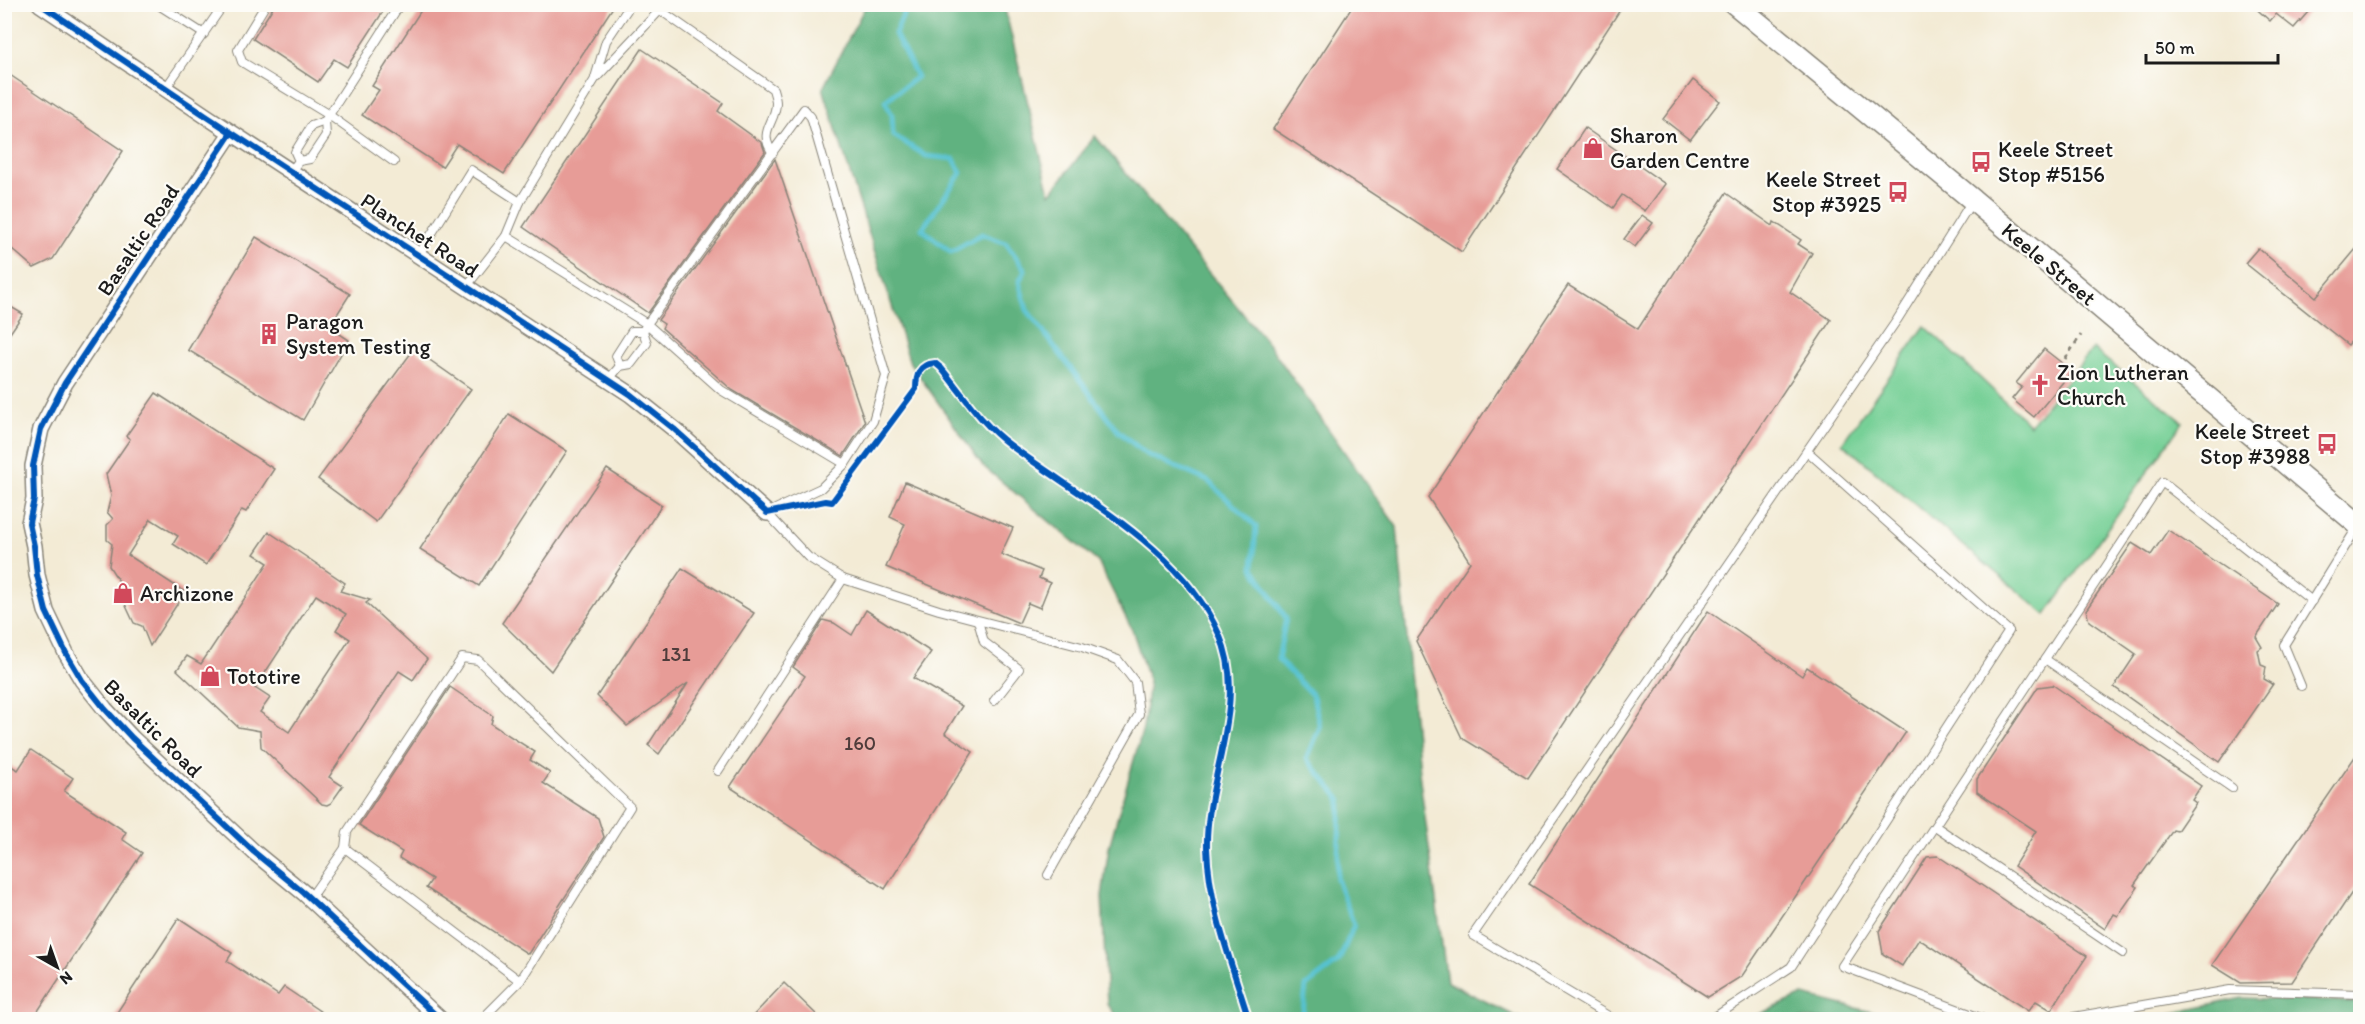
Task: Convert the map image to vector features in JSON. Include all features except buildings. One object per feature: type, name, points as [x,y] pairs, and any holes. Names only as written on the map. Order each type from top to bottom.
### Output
[{"type":"main road","name":"Keele Street","points":[[1735,4],[1973,200],[2360,525]]},
{"type":"street","name":"Planchet Road","points":[[40,4],[60,10],[165,89],[231,133],[294,166],[418,256],[656,413],[767,513]]},
{"type":"street","name":"Basaltic Road","points":[[231,133],[65,383],[41,429],[33,466],[33,499],[29,523],[37,575],[46,611],[82,680],[132,738],[254,852],[310,898],[441,1020]]},
{"type":"lane","points":[[157,4],[204,34]]},
{"type":"lane","points":[[165,89],[224,4]]},
{"type":"lane","points":[[266,4],[238,50],[242,62],[393,162]]},
{"type":"lane","points":[[327,118],[311,126],[295,152],[294,166],[310,159],[321,143],[326,135],[327,118],[400,4]]},
{"type":"lane","points":[[595,79],[606,41],[631,4]]},
{"type":"lane","points":[[466,287],[506,236],[520,202],[595,79],[660,10],[773,88],[776,104],[767,132],[766,144],[773,153]]},
{"type":"lane","points":[[620,366],[616,356],[632,331],[645,327],[804,109],[811,117],[886,376],[873,420],[845,464],[821,488],[767,513],[808,557],[843,579],[939,610],[1082,647],[1118,660],[1135,682],[1138,714],[1048,875]]},
{"type":"lane","points":[[418,256],[471,170],[520,202]]},
{"type":"lane","points":[[1615,1020],[1473,935],[1897,320],[1973,200]]},
{"type":"lane","points":[[506,236],[645,327],[721,390],[845,464]]},
{"type":"lane","points":[[608,380],[620,366],[631,364],[647,343],[645,327]]},
{"type":"lane","points":[[1710,1020],[1791,966],[2008,631],[1807,451]]},
{"type":"lane","points":[[1986,1020],[1842,966],[2162,482],[2312,601]]},
{"type":"lane","points":[[2301,686],[2284,645],[2360,525]]},
{"type":"lane","points":[[718,771],[843,579]]},
{"type":"lane","points":[[978,621],[984,642],[1019,669],[994,701]]},
{"type":"lane","points":[[310,898],[345,848],[348,832],[462,658],[478,660],[630,807],[520,981],[481,1020]]},
{"type":"lane","points":[[2045,659],[2232,788]]},
{"type":"lane","points":[[1935,826],[2123,953]]},
{"type":"lane","points":[[345,848],[520,981]]},
{"type":"lane","points":[[2056,1020],[2230,990],[2361,994]]},
{"type":"path","points":[[2065,359],[2082,335]]},
{"type":"green space","points":[[866,5],[1004,5],[1050,194],[1095,136],[1270,346],[1397,527],[1419,772],[1447,982],[1521,1019],[1119,1020],[1107,1004],[1102,896],[1109,847],[1143,728],[1149,682],[1133,632],[1098,562],[983,466],[910,363],[823,88]]},
{"type":"green space","points":[[1925,326],[2030,425],[2093,349],[2183,422],[2046,615],[1842,443]]},
{"type":"green space","points":[[1803,995],[1900,1019],[1749,1019]]},
{"type":"green space","points":[[2242,998],[2360,1002],[2360,1019],[2147,1019]]},
{"type":"waterway","points":[[908,4],[895,34],[917,77],[885,101],[892,115],[893,135],[926,156],[954,159],[961,173],[922,229],[951,252],[982,234],[1006,243],[1025,270],[1019,282],[1027,310],[1118,431],[1146,454],[1208,481],[1256,526],[1253,568],[1286,618],[1278,659],[1313,696],[1320,727],[1307,759],[1341,800],[1337,879],[1354,925],[1339,961],[1306,986],[1302,1020]]},
{"type":"cycle path","points":[[40,4],[206,116],[630,394],[674,429],[767,513],[825,501],[832,502],[916,389],[919,371],[935,363],[941,368],[981,418],[1000,437],[1127,527],[1155,550],[1180,575],[1202,603],[1219,634],[1227,660],[1230,687],[1224,741],[1208,822],[1207,848],[1212,892],[1222,936],[1249,1020]]},
{"type":"cycle path","points":[[231,133],[65,383],[41,429],[33,466],[34,499],[29,523],[37,575],[46,611],[66,653],[82,680],[105,709],[132,738],[254,852],[304,893],[441,1020]]},
{"type":"place","name":"Sharon Garden Centre","points":[[1593,148]]},
{"type":"place","name":"Keele Street Stop #5156","points":[[1981,162]]},
{"type":"place","name":"Keele Street Stop #3925","points":[[1898,192]]},
{"type":"place","name":"Paragon System Testing","points":[[269,334]]},
{"type":"place","name":"Zion Lutheran Church","points":[[2040,385]]},
{"type":"place","name":"Keele Street Stop #3988","points":[[2327,444]]},
{"type":"place","name":"Archizone","points":[[123,593]]},
{"type":"place","name":"Tototire","points":[[210,676]]}]
